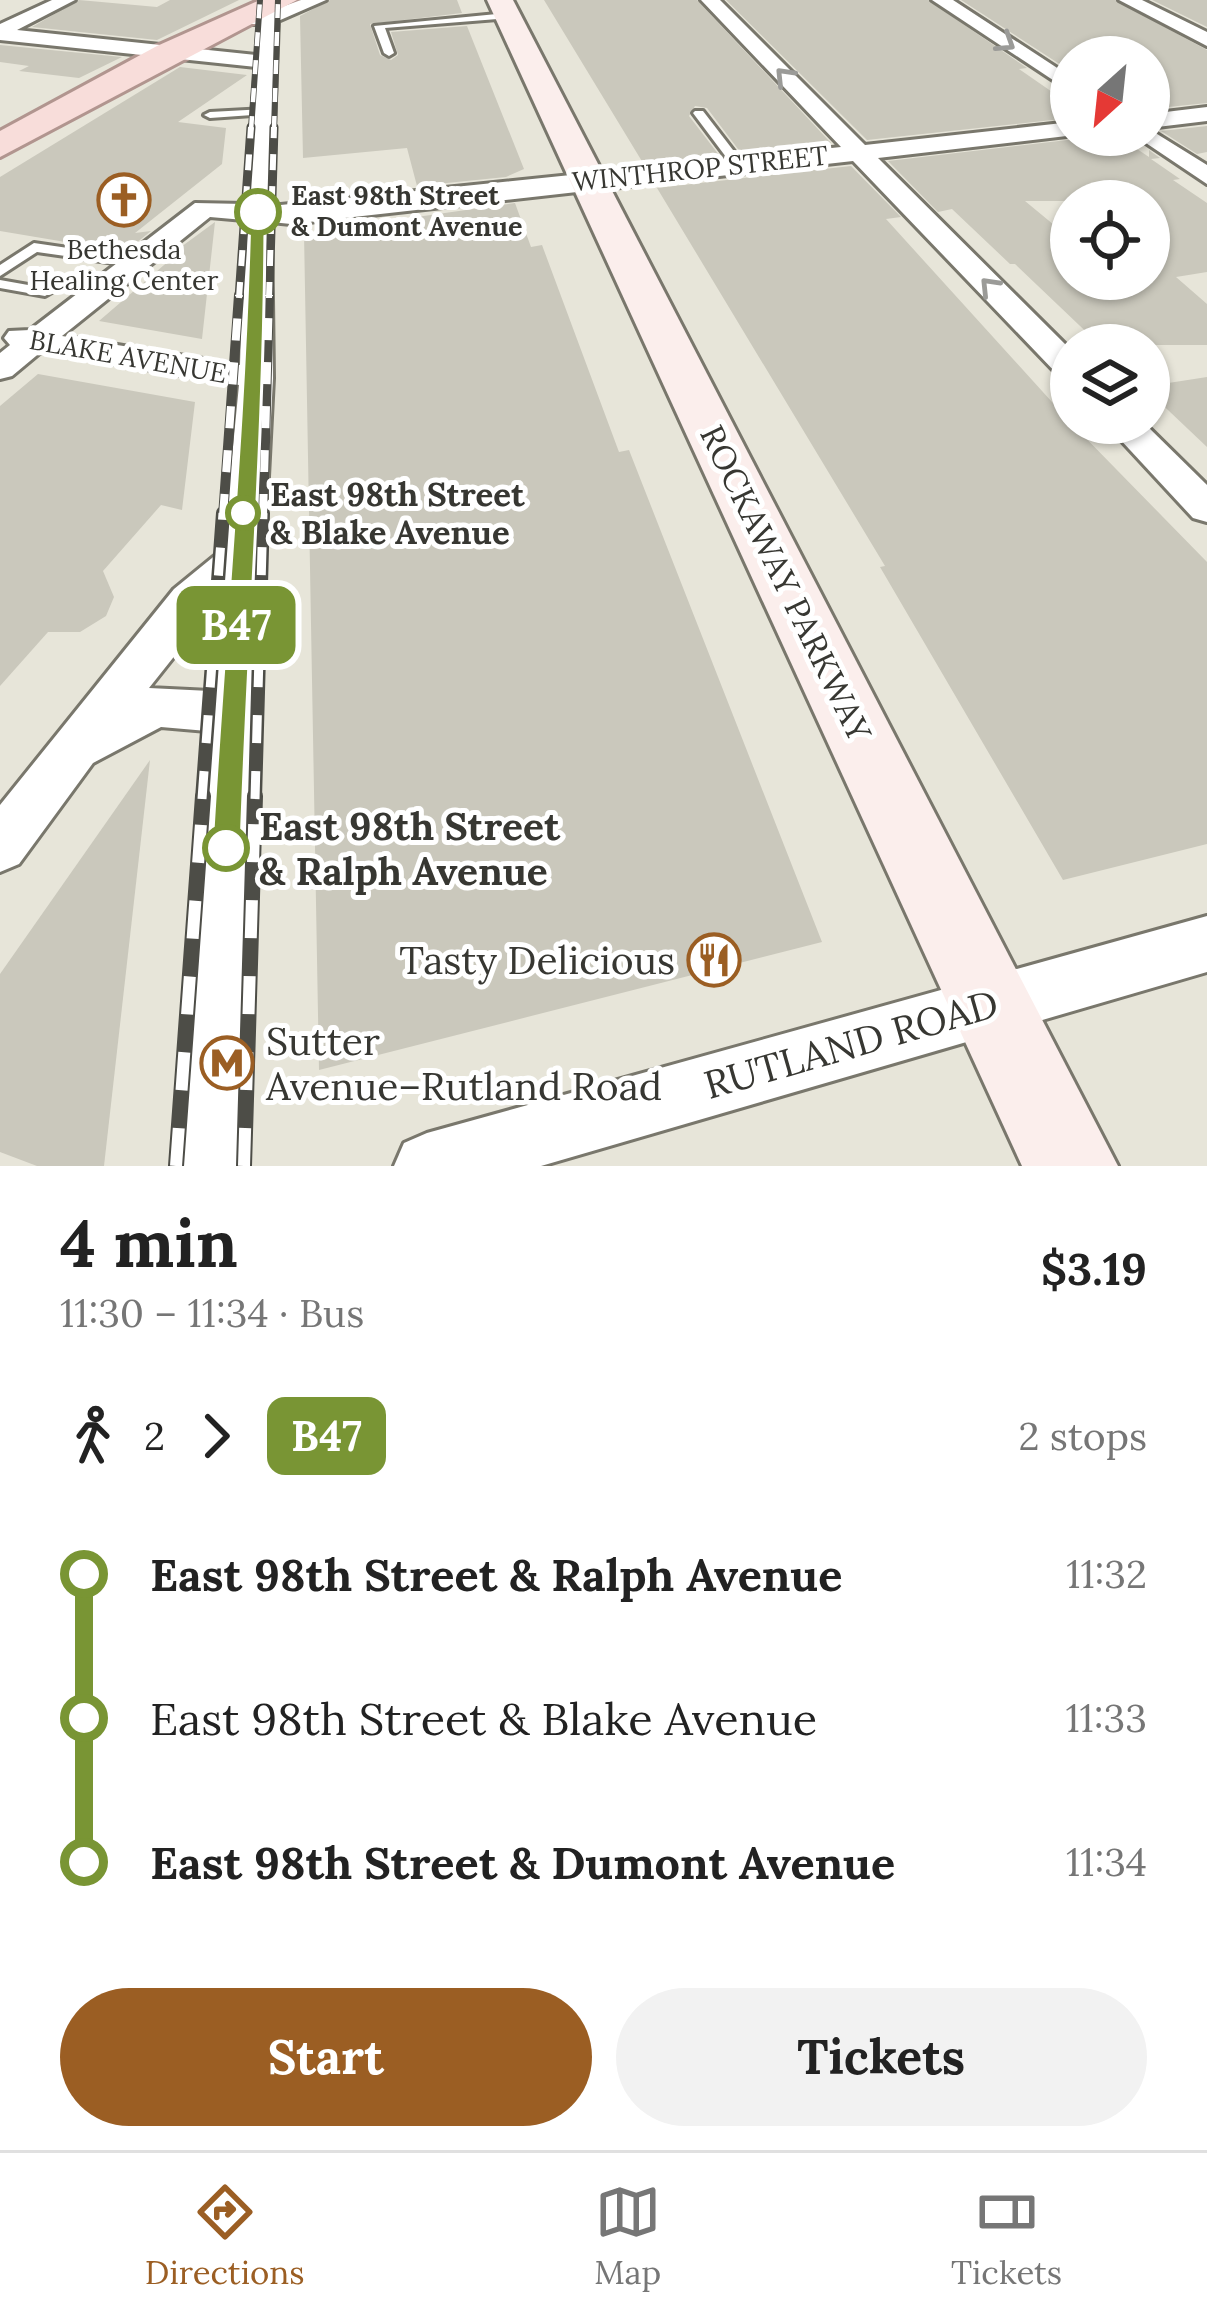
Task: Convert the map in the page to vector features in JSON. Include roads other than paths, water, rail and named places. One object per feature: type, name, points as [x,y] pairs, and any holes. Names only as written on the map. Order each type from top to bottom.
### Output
[{"type":"main road","points":[[9,144],[167,53],[274,5]]},
{"type":"street","points":[[0,33],[66,0]]},
{"type":"street","points":[[214,1166],[239,559],[256,378],[258,212],[267,62],[274,5],[317,0]]},
{"type":"street","points":[[710,0],[1050,348]]},
{"type":"street","points":[[941,0],[1050,72]]},
{"type":"street","points":[[1128,0],[1207,40]]},
{"type":"street","name":"ROCKAWAY PARKWAY","points":[[504,8],[1071,1166]]},
{"type":"street","points":[[0,33],[267,62]]},
{"type":"street","points":[[1170,118],[1207,114]]},
{"type":"street","name":"WINTHROP STREET","points":[[0,369],[204,209],[291,216],[1050,131]]},
{"type":"street","points":[[1170,152],[1207,176]]},
{"type":"street","name":"BLAKE AVENUE","points":[[0,334],[256,378]]},
{"type":"street","points":[[1145,444],[1207,508]]},
{"type":"street","points":[[0,846],[189,601],[239,559]]},
{"type":"street","points":[[73,751],[155,706],[232,713]]},
{"type":"street","name":"RUTLAND ROAD","points":[[427,1166],[1207,944]]},
{"type":"lane","points":[[389,52],[379,26],[504,8]]},
{"type":"lane","points":[[210,116],[264,112]]},
{"type":"lane","points":[[699,113],[739,166]]},
{"type":"lane","points":[[0,272],[34,247],[136,262]]},
{"type":"lane","points":[[0,284],[45,292]]},
{"type":"railway","points":[[251,130],[260,0]]},
{"type":"railway","points":[[274,130],[278,0]]},
{"type":"railway","points":[[239,298],[251,127]]},
{"type":"railway","points":[[269,298],[274,127]]},
{"type":"railway","points":[[223,516],[239,295]]},
{"type":"railway","points":[[263,516],[269,295]]},
{"type":"railway","points":[[202,799],[223,513]]},
{"type":"railway","points":[[255,799],[263,513]]},
{"type":"railway","points":[[176,1166],[203,796]]},
{"type":"railway","points":[[244,1166],[255,796]]},
{"type":"place","name":"Bethesda Healing Center","points":[[124,200]]},
{"type":"place","name":"East 98th Street & Dumont Avenue","points":[[258,212]]},
{"type":"place","name":"East 98th Street & Blake Avenue","points":[[243,513]]},
{"type":"place","name":"East 98th Street & Ralph Avenue","points":[[226,848]]},
{"type":"place","name":"Tasty Delicious","points":[[714,960]]},
{"type":"place","name":"Sutter Avenue–Rutland Road","points":[[227,1063]]}]
